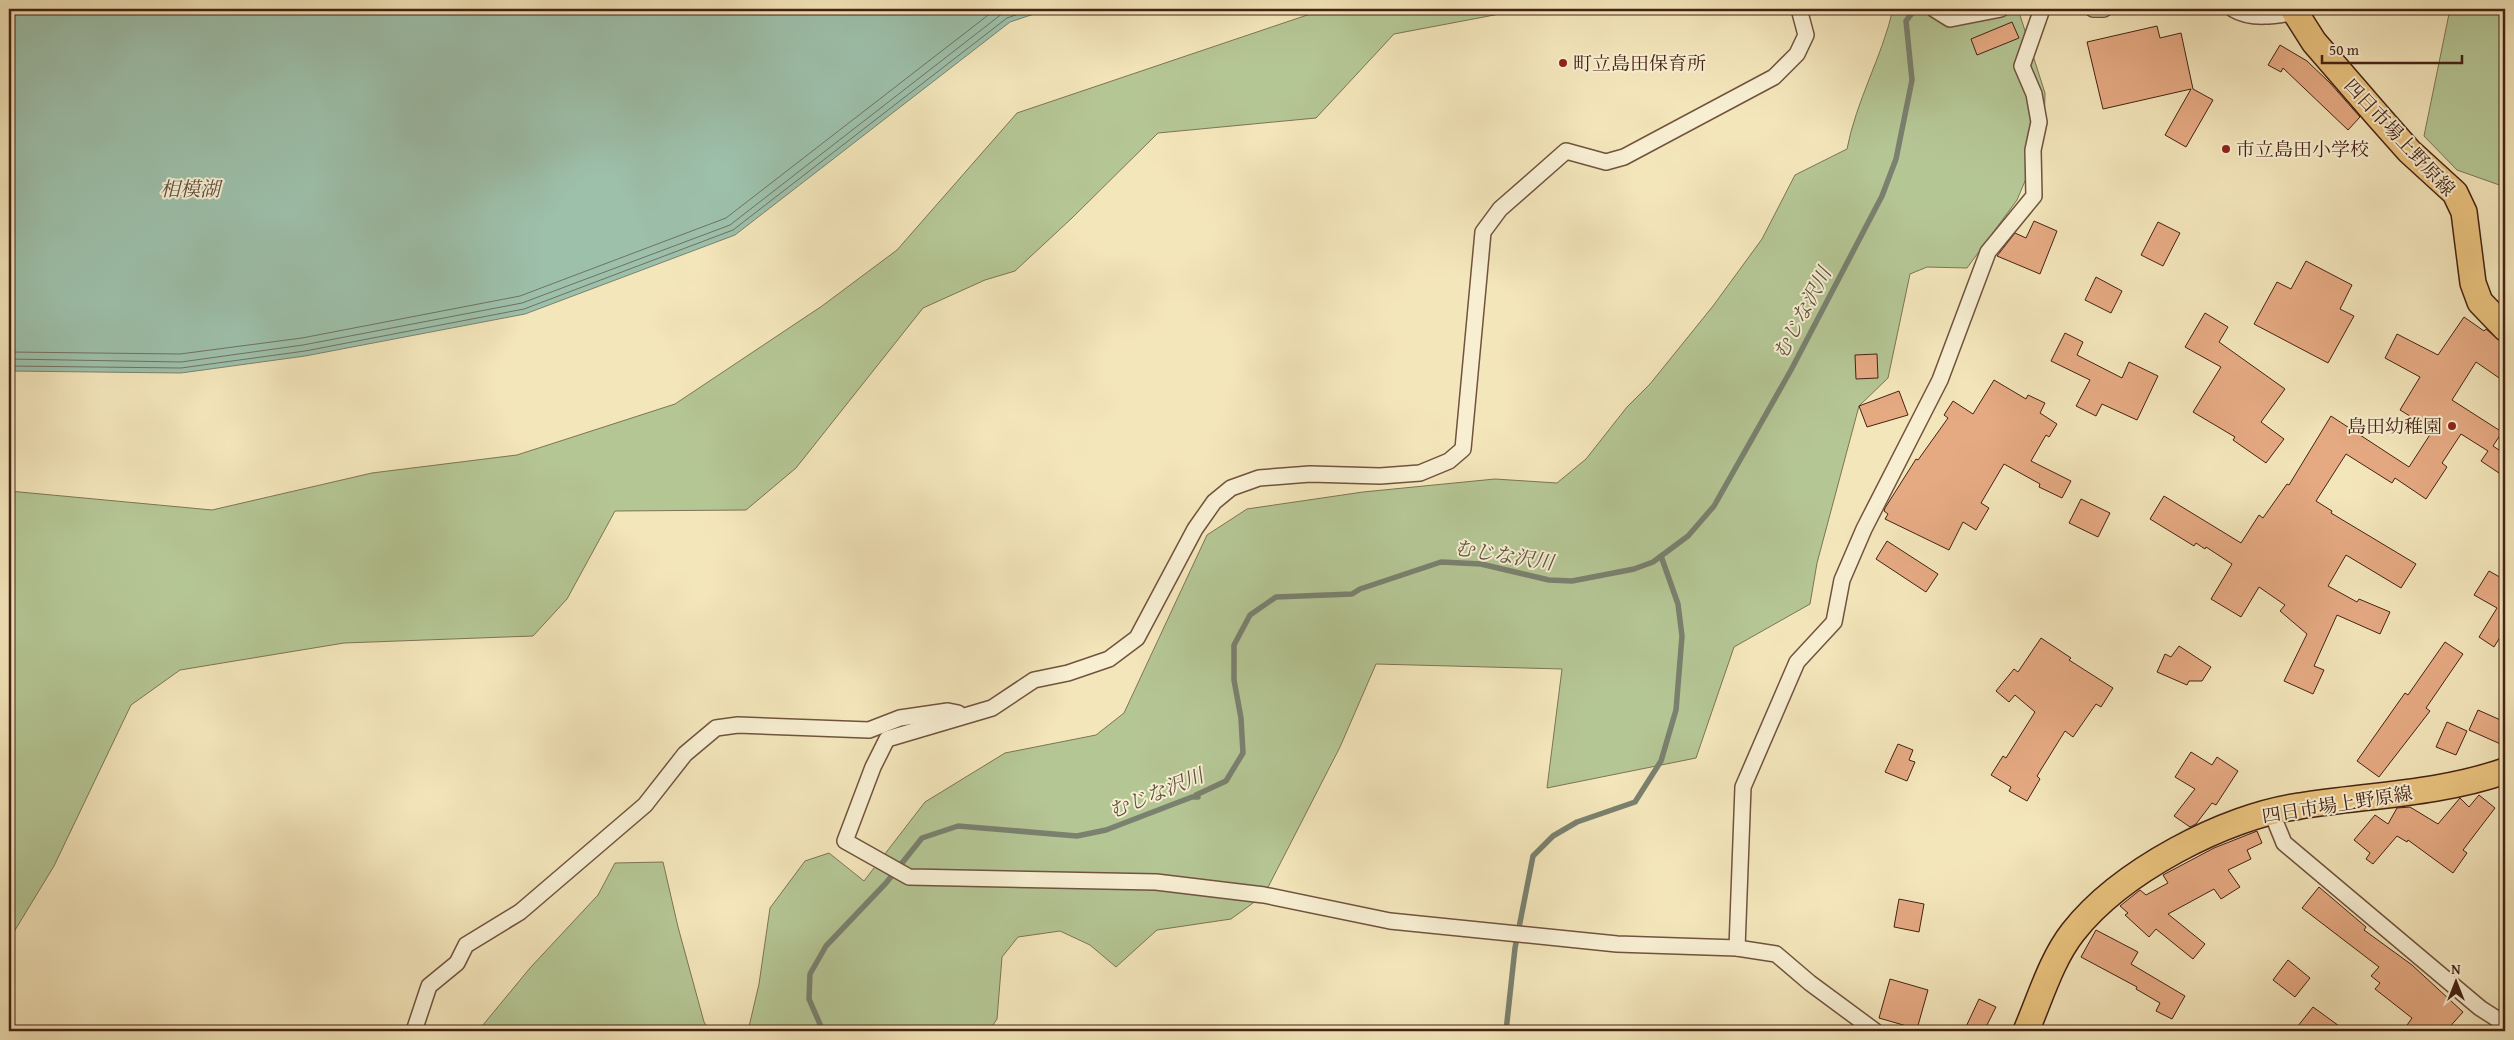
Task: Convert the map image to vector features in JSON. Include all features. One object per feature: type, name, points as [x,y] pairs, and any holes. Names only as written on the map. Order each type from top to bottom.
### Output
[{"type":"main road","name":"四日市場上野原線","points":[[2294,10],[2314,42],[2403,144],[2455,193],[2464,212],[2473,283],[2480,302],[2505,328]]},
{"type":"main road","name":"四日市場上野原線","points":[[2026,1031],[2059,953],[2073,932],[2104,900],[2156,863],[2192,842],[2240,821],[2271,811],[2472,782],[2505,771]]},
{"type":"street","points":[[1800,9],[1806,34],[1797,54],[1774,77],[1624,157],[1606,162],[1566,152],[1500,209],[1483,232],[1463,449],[1449,461],[1420,472],[1380,476],[1310,474],[1259,478],[1231,488],[1214,502],[1195,529],[1137,638],[1109,659],[1068,674],[1034,680],[992,708],[887,739],[873,767],[845,841],[909,877],[1156,882],[1255,894],[1390,921],[1618,944],[1737,948],[1776,954],[1810,983],[1875,1031]]},
{"type":"street","points":[[1934,9],[1950,19],[2001,9]]},
{"type":"street","points":[[1737,948],[1743,787],[1797,662],[1834,622],[1842,580],[1864,529],[1940,380],[1988,252],[2034,196],[2033,150],[2039,122],[2034,94],[2022,66],[2042,9]]},
{"type":"street","points":[[2093,9],[2104,9]]},
{"type":"street","points":[[2234,9],[2238,12],[2259,16],[2276,16],[2294,10]]},
{"type":"street","points":[[414,1031],[430,986],[457,963],[466,945],[520,912],[645,805],[685,754],[716,728],[738,725],[869,730],[900,718],[948,711],[967,714]]},
{"type":"street","points":[[2271,811],[2284,843],[2480,1008],[2505,1024]]},
{"type":"shaded area","points":[[1325,9],[1526,9],[1394,34],[1316,118],[1158,133],[1015,271],[985,280],[923,308],[796,468],[746,510],[615,511],[567,599],[533,636],[344,643],[180,670],[131,705],[54,866],[9,940],[9,491],[212,510],[372,473],[517,455],[675,404],[822,306],[897,250],[1017,113]]},
{"type":"shaded area","points":[[1893,9],[2018,9],[2045,93],[2044,136],[2017,200],[1967,268],[1927,267],[1910,274],[1888,378],[1859,406],[1817,563],[1810,604],[1734,647],[1696,758],[1547,788],[1562,669],[1376,664],[1340,747],[1264,895],[1231,919],[1157,930],[1116,967],[1090,945],[1060,931],[1018,937],[1002,957],[997,1019],[989,1031],[748,1031],[759,984],[770,908],[805,861],[829,853],[864,881],[925,802],[1005,753],[1096,735],[1124,713],[1207,535],[1247,509],[1363,492],[1495,479],[1557,483],[1586,459],[1627,407],[1650,384],[1713,306],[1762,239],[1795,175],[1847,149],[1856,114]]},
{"type":"shaded area","points":[[2450,9],[2505,9],[2505,187],[2457,170],[2424,136]]},
{"type":"shaded area","points":[[663,862],[678,927],[704,1022],[710,1031],[478,1031],[530,968],[598,895],[615,863]]},
{"type":"water","name":"相模湖","points":[[9,9],[1049,9],[1010,22],[735,235],[525,314],[305,356],[181,373],[9,371]]},
{"type":"building","points":[[2012,22],[2019,38],[1977,55],[1971,39]]},
{"type":"building","points":[[2157,26],[2160,38],[2181,33],[2193,89],[2213,100],[2186,147],[2165,135],[2191,89],[2103,109],[2087,42]]},
{"type":"building","points":[[2280,45],[2307,61],[2330,83],[2360,117],[2348,130],[2283,68],[2281,72],[2268,65]]},
{"type":"building","points":[[2034,221],[2057,231],[2040,274],[1997,256],[2015,233],[2026,238]]},
{"type":"building","points":[[2158,222],[2180,233],[2163,266],[2141,255]]},
{"type":"building","points":[[2306,261],[2352,285],[2340,309],[2354,316],[2328,363],[2254,324],[2277,282],[2291,289]]},
{"type":"building","points":[[2096,277],[2122,291],[2111,313],[2085,300]]},
{"type":"building","points":[[2205,313],[2228,327],[2219,342],[2285,389],[2261,422],[2284,439],[2266,463],[2233,440],[2235,437],[2193,412],[2221,367],[2185,347]]},
{"type":"building","points":[[2464,317],[2484,331],[2486,329],[2501,342],[2505,342],[2505,382],[2476,362],[2452,400],[2502,432],[2493,446],[2505,454],[2505,462],[2499,473],[2481,461],[2488,451],[2461,434],[2442,463],[2447,467],[2426,499],[2395,478],[2392,483],[2346,454],[2316,501],[2332,511],[2331,513],[2416,564],[2401,588],[2346,555],[2328,586],[2357,602],[2359,599],[2390,612],[2380,634],[2337,615],[2314,666],[2324,670],[2313,694],[2284,681],[2307,634],[2280,611],[2285,605],[2259,587],[2241,617],[2211,599],[2232,564],[2206,547],[2205,549],[2196,543],[2194,546],[2150,519],[2164,496],[2241,543],[2259,515],[2263,518],[2287,484],[2289,485],[2331,416],[2409,467],[2433,430],[2400,410],[2420,377],[2385,358],[2397,334],[2438,355]]},
{"type":"building","points":[[2065,333],[2083,342],[2077,355],[2122,378],[2129,362],[2158,376],[2137,420],[2102,404],[2096,416],[2076,406],[2090,380],[2051,361]]},
{"type":"building","points":[[1877,354],[1878,378],[1856,379],[1855,355]]},
{"type":"building","points":[[1994,380],[2026,399],[2028,395],[2045,403],[2040,413],[2057,424],[2049,437],[2046,435],[2031,461],[2071,481],[2062,498],[2039,487],[2040,484],[2004,464],[1981,503],[1989,508],[1976,530],[1963,522],[1949,550],[1885,519],[1888,514],[1884,511],[1885,508],[1916,459],[1918,460],[1948,418],[1944,415],[1953,401],[1973,414]]},
{"type":"building","points":[[1899,391],[1908,415],[1867,427],[1859,406]]},
{"type":"building","points":[[2081,499],[2110,513],[2098,537],[2069,523]]},
{"type":"building","points":[[1887,541],[1938,574],[1926,592],[1876,559]]},
{"type":"building","points":[[2489,571],[2505,580],[2505,629],[2494,647],[2479,637],[2497,608],[2474,595]]},
{"type":"building","points":[[2041,638],[2071,658],[2069,660],[2113,688],[2101,707],[2096,704],[2073,737],[2065,731],[2037,776],[2040,779],[2027,801],[2009,791],[2011,787],[1991,775],[2003,756],[2006,758],[2035,712],[2015,695],[2009,702],[1996,691],[2014,669],[2018,672]]},
{"type":"building","points":[[2445,642],[2463,654],[2426,708],[2430,711],[2379,777],[2357,761],[2405,693],[2408,695]]},
{"type":"building","points":[[2179,646],[2211,667],[2202,681],[2189,681],[2187,685],[2157,672],[2165,654],[2171,657]]},
{"type":"building","points":[[2478,710],[2505,722],[2505,746],[2469,730]]},
{"type":"building","points":[[2447,722],[2467,731],[2456,755],[2436,747]]},
{"type":"building","points":[[1898,744],[1913,750],[1909,760],[1915,762],[1907,781],[1885,772]]},
{"type":"building","points":[[2191,752],[2212,765],[2217,757],[2238,771],[2216,805],[2212,803],[2196,824],[2190,827],[2174,816],[2195,789],[2175,777]]},
{"type":"building","points":[[2479,795],[2495,808],[2463,850],[2467,853],[2453,873],[2408,840],[2407,842],[2397,836],[2373,864],[2366,859],[2370,853],[2354,840],[2375,815],[2388,824],[2397,808],[2410,807],[2438,824],[2460,798],[2469,807]]},
{"type":"building","points":[[2257,831],[2262,843],[2247,850],[2251,859],[2228,870],[2240,887],[2221,899],[2214,889],[2168,914],[2205,944],[2193,959],[2156,929],[2149,937],[2125,915],[2128,913],[2120,906],[2140,890],[2146,895],[2168,883],[2163,875],[2214,848]]},
{"type":"building","points":[[2319,887],[2366,927],[2364,930],[2412,965],[2463,1012],[2446,1031],[2403,1031],[2412,1018],[2375,989],[2380,983],[2371,976],[2379,967],[2302,908]]},
{"type":"building","points":[[1899,899],[1924,904],[1919,932],[1894,927]]},
{"type":"building","points":[[2096,930],[2138,952],[2131,964],[2185,996],[2172,1019],[2156,1011],[2160,1003],[2136,989],[2137,987],[2081,957]]},
{"type":"building","points":[[2288,960],[2310,978],[2295,997],[2273,980]]},
{"type":"building","points":[[1890,979],[1928,990],[1917,1029],[1879,1018]]},
{"type":"building","points":[[1979,999],[1996,1007],[1984,1031],[1964,1031]]},
{"type":"building","points":[[2313,1007],[2346,1031],[2294,1031]]},
{"type":"waterway","name":"むじな沢川","points":[[823,1031],[809,999],[810,974],[826,946],[886,883],[922,838],[958,826],[1077,836],[1106,830],[1192,797],[1198,797],[1196,795],[1226,781],[1243,753],[1241,718],[1234,680],[1234,645],[1250,615],[1276,597],[1352,594],[1360,589],[1441,562],[1481,564],[1549,580],[1572,581],[1634,569],[1653,562],[1688,536],[1714,506],[1791,370],[1882,196],[1896,159],[1912,80],[1906,21],[1915,9]]},
{"type":"waterway","points":[[1506,1031],[1515,948],[1533,856],[1553,836],[1577,822],[1635,802],[1661,761],[1676,710],[1682,636],[1678,604],[1661,556]]},
{"type":"place","name":"町立島田保育所","points":[[1563,63]]},
{"type":"place","name":"市立島田小学校","points":[[2226,149]]},
{"type":"place","name":"島田幼稚園","points":[[2452,426]]}]
